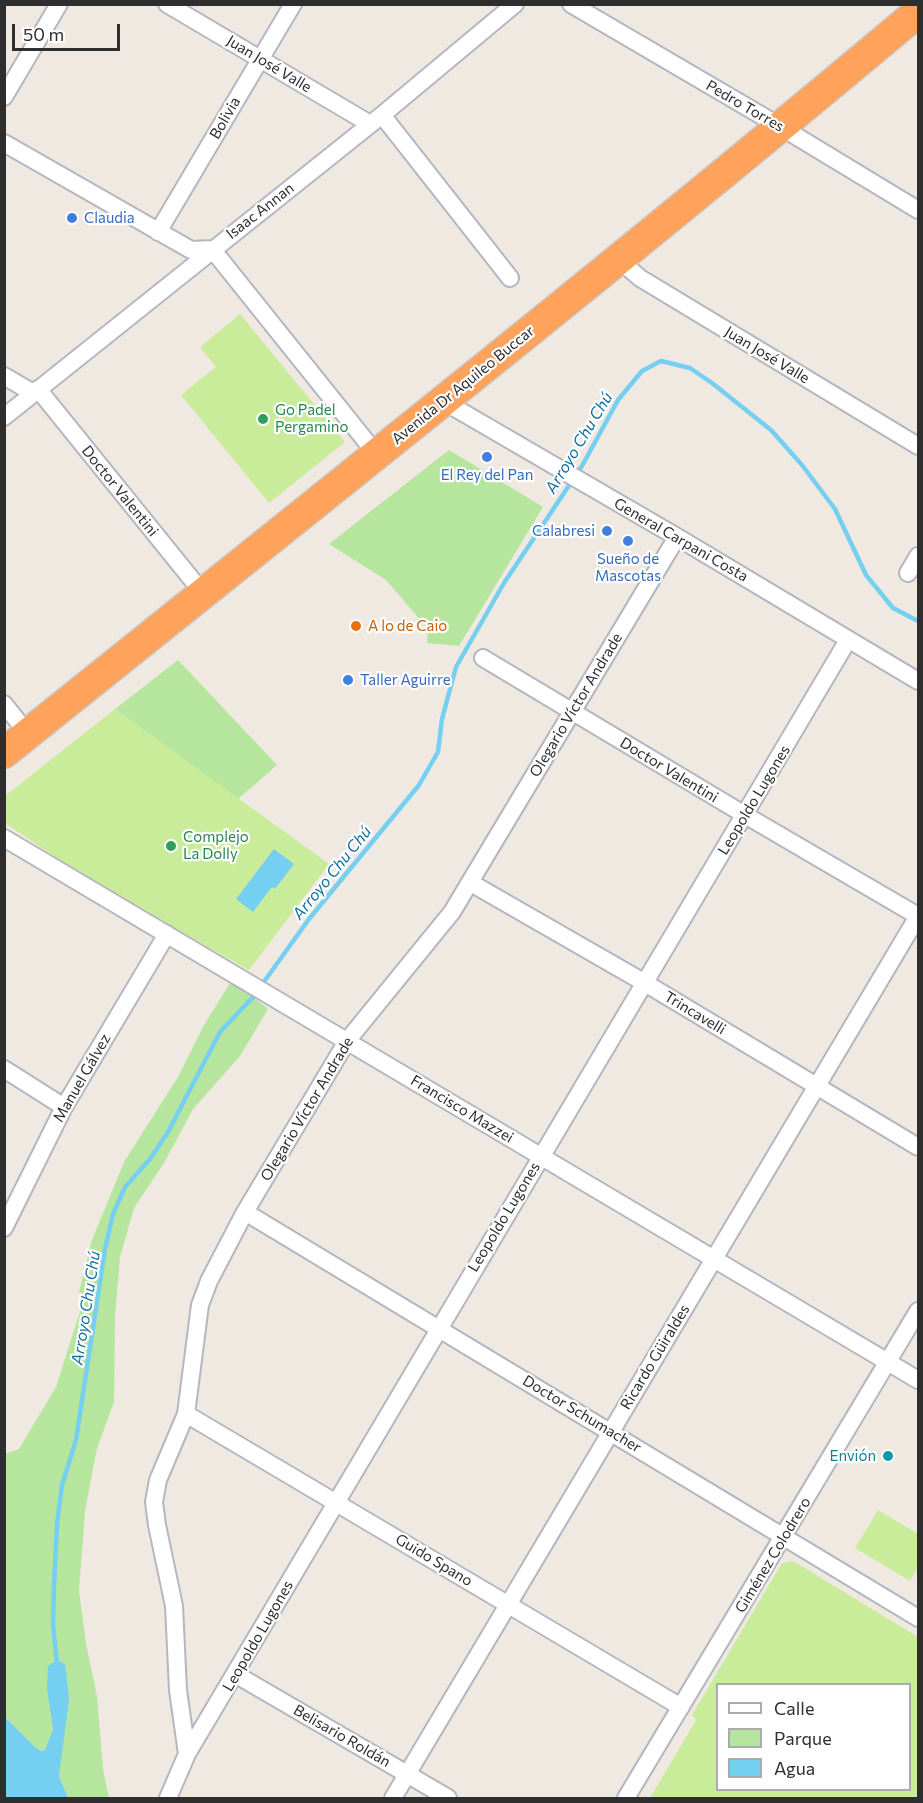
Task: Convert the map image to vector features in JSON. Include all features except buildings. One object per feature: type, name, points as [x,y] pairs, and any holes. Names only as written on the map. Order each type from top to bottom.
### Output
[{"type":"highway","name":"Avenida Dr Aquileo Buccar","points":[[4,753],[202,592],[377,455],[781,127],[918,12]]},
{"type":"street","points":[[4,98],[59,4]]},
{"type":"street","name":"Juan José Valle","points":[[168,4],[260,59],[376,119],[510,278]]},
{"type":"street","name":"Bolivia","points":[[158,232],[293,4]]},
{"type":"street","name":"Isaac Annan","points":[[4,417],[376,119],[515,4]]},
{"type":"street","name":"Pedro Torres","points":[[571,4],[918,210]]},
{"type":"street","points":[[4,143],[191,250],[212,249],[377,455]]},
{"type":"street","name":"Juan José Valle","points":[[618,259],[640,278],[918,446]]},
{"type":"street","name":"Doctor Valentini","points":[[4,376],[36,391],[202,592]]},
{"type":"street","name":"General Carpani Costa","points":[[443,401],[918,681]]},
{"type":"street","name":"Olegario Víctor Andrade","points":[[187,1754],[178,1690],[174,1606],[154,1502],[158,1480],[186,1414],[200,1305],[208,1281],[245,1212],[347,1041],[452,912],[471,883],[677,537]]},
{"type":"street","points":[[908,573],[918,556]]},
{"type":"street","name":"Leopoldo Lugones","points":[[168,1798],[187,1754],[849,640]]},
{"type":"street","name":"Doctor Valentini","points":[[483,658],[918,916]]},
{"type":"street","points":[[4,704],[28,734]]},
{"type":"street","name":"Francisco Mazzei","points":[[4,838],[918,1380]]},
{"type":"street","name":"Trincavelli","points":[[471,883],[645,983],[918,1147]]},
{"type":"street","name":"Ricardo Güiraldes","points":[[393,1798],[918,916]]},
{"type":"street","name":"Manuel Gálvez","points":[[4,1228],[64,1107],[167,934]]},
{"type":"street","points":[[4,1069],[64,1107]]},
{"type":"street","name":"Doctor Schumacher","points":[[245,1212],[918,1618]]},
{"type":"street","name":"Giménez Colodrero","points":[[626,1798],[918,1311]]},
{"type":"street","name":"Guido Spano","points":[[186,1414],[681,1707]]},
{"type":"street","name":"Belisario Roldán","points":[[235,1674],[448,1798]]},
{"type":"green space","name":"Go Padel Pergamino","points":[[240,314],[345,442],[269,503],[181,395],[216,367],[200,347]]},
{"type":"green space","points":[[449,450],[543,507],[459,646],[427,643],[428,629],[386,580],[329,544]]},
{"type":"green space","points":[[178,660],[277,765],[238,799],[115,709]]},
{"type":"green space","name":"Complejo La Dolly","points":[[115,709],[329,864],[249,970],[97,885],[5,823],[5,796]]},
{"type":"green space","points":[[230,983],[268,1009],[240,1056],[193,1109],[164,1163],[134,1208],[120,1257],[115,1316],[114,1402],[97,1448],[85,1511],[79,1591],[86,1644],[97,1696],[103,1769],[109,1798],[68,1798],[59,1776],[61,1744],[47,1690],[53,1729],[45,1750],[41,1751],[35,1747],[5,1717],[4,1454],[19,1449],[56,1387],[84,1299],[79,1292],[92,1240],[124,1162],[178,1077],[203,1027]]},
{"type":"green space","points":[[878,1510],[918,1534],[918,1567],[910,1581],[855,1548]]},
{"type":"green space","points":[[793,1561],[918,1637],[918,1798],[650,1798],[696,1720],[692,1715],[782,1563]]},
{"type":"water","points":[[274,849],[294,864],[253,912],[236,899]]},
{"type":"water","points":[[57,1660],[65,1664],[69,1699],[59,1776],[68,1798],[7,1798],[4,1795],[5,1717],[35,1747],[41,1751],[45,1750],[53,1729],[47,1690],[48,1666]]},
{"type":"waterway","name":"Arroyo Chu Chú","points":[[57,1664],[53,1625],[54,1586],[57,1524],[62,1485],[76,1440],[105,1249],[113,1214],[125,1187],[150,1159],[168,1132],[220,1032],[253,997],[309,919],[419,785],[438,752],[442,719],[456,667],[504,583],[582,466],[618,400],[642,371],[661,361],[690,368],[771,430],[802,465],[835,509],[866,575],[893,608],[918,621]]},
{"type":"place","name":"Claudia","points":[[72,218]]},
{"type":"place","name":"Go Padel Pergamino","points":[[263,419]]},
{"type":"place","name":"El Rey del Pan","points":[[487,457]]},
{"type":"place","name":"Calabresi","points":[[607,531]]},
{"type":"place","name":"Sueño de Mascotas","points":[[628,541]]},
{"type":"place","name":"A lo de Caio","points":[[356,626]]},
{"type":"place","name":"Taller Aguirre","points":[[348,680]]},
{"type":"place","name":"Complejo La Dolly","points":[[171,846]]},
{"type":"place","name":"Envión","points":[[888,1456]]}]
